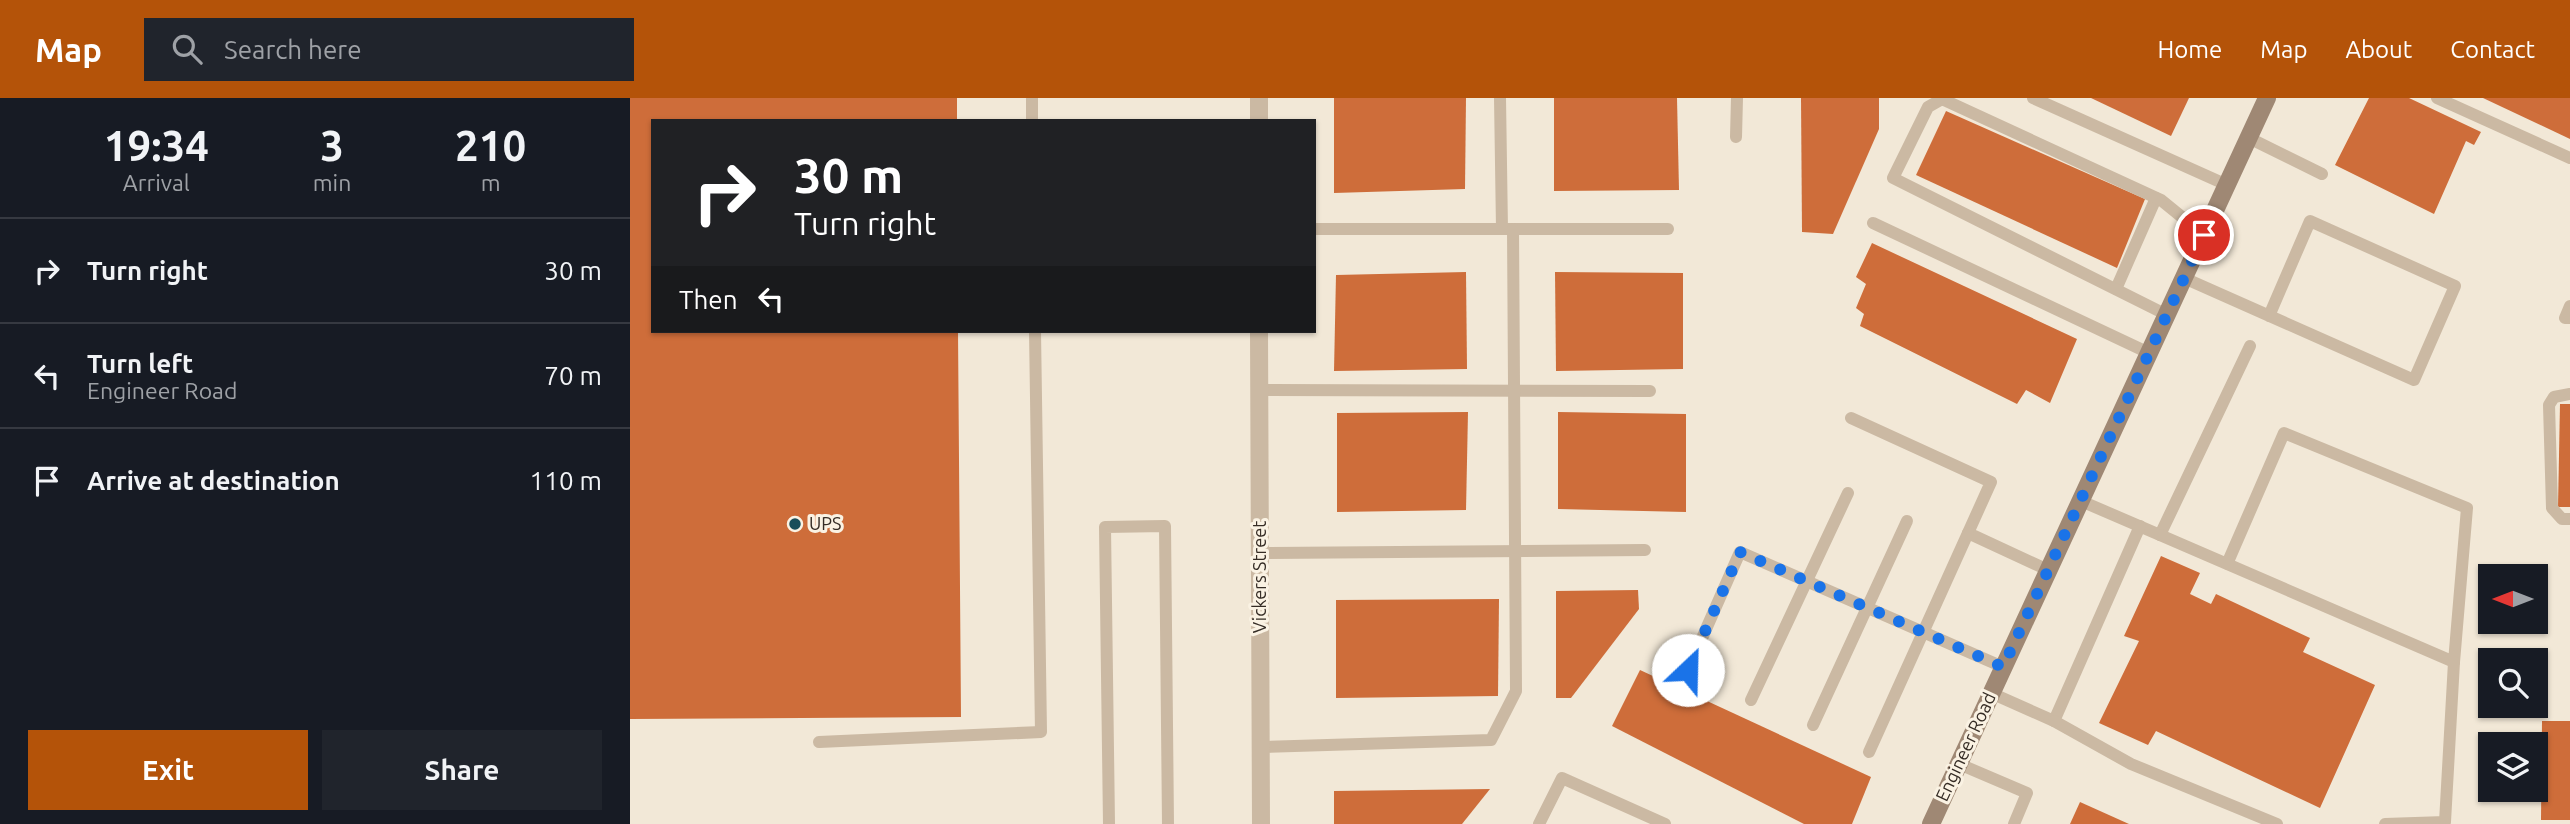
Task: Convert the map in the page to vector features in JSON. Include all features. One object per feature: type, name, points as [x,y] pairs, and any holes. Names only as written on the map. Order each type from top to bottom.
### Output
[{"type":"street","points":[[1259,98],[1259,119]]},
{"type":"street","name":"Engineer Road","points":[[1931,824],[2267,98]]},
{"type":"street","name":"Vickers Street","points":[[1259,333],[1261,824]]},
{"type":"lane","points":[[1032,98],[1032,119]]},
{"type":"lane","points":[[1261,747],[1491,740],[1516,691],[1514,390],[1500,98]]},
{"type":"lane","points":[[1737,98],[1737,137]]},
{"type":"lane","points":[[2033,98],[2227,185]]},
{"type":"lane","points":[[2437,98],[2570,158]]},
{"type":"lane","points":[[2167,315],[1893,178],[1928,107],[1942,99],[2156,198],[2204,235]]},
{"type":"lane","points":[[2249,138],[2322,174]]},
{"type":"lane","points":[[2116,289],[2156,198]]},
{"type":"lane","points":[[2184,278],[2269,316],[2414,380],[2455,286],[2310,221],[2269,316]]},
{"type":"lane","points":[[1873,223],[2149,353]]},
{"type":"lane","points":[[1316,229],[1668,229]]},
{"type":"lane","points":[[2570,306],[2565,318],[2570,318]]},
{"type":"lane","points":[[819,742],[1041,732],[1035,333]]},
{"type":"lane","points":[[2160,535],[2250,346]]},
{"type":"lane","points":[[1260,390],[1650,391]]},
{"type":"lane","points":[[2570,394],[2554,397],[2549,405],[2552,508],[2562,519],[2570,519]]},
{"type":"lane","points":[[1851,418],[1991,482],[1869,751]]},
{"type":"lane","points":[[2227,564],[2284,433],[2467,508],[2454,662],[2445,822],[2385,824]]},
{"type":"lane","points":[[1751,700],[1848,493]]},
{"type":"lane","points":[[2081,501],[2454,662]]},
{"type":"lane","points":[[1813,725],[1907,522]]},
{"type":"lane","points":[[1109,824],[1105,527],[1165,526],[1168,824]]},
{"type":"lane","points":[[2054,721],[2140,526]]},
{"type":"lane","points":[[1968,533],[2048,570]]},
{"type":"lane","points":[[1260,553],[1646,550]]},
{"type":"lane","points":[[1688,670],[1740,552],[1924,630],[2003,667]]},
{"type":"lane","points":[[1991,693],[2054,721],[2131,764],[2277,824]]},
{"type":"lane","points":[[1959,764],[2027,793],[2014,824]]},
{"type":"lane","points":[[1539,824],[1562,778],[1665,824]]},
{"type":"building","name":"UPS","points":[[630,98],[957,98],[957,119],[651,119],[651,333],[958,333],[961,717],[630,719]]},
{"type":"building","points":[[1334,98],[1466,98],[1465,189],[1334,193]]},
{"type":"building","points":[[1554,98],[1677,98],[1679,190],[1554,191]]},
{"type":"building","points":[[1801,98],[1879,98],[1879,129],[1833,234],[1802,232]]},
{"type":"building","points":[[2091,98],[2189,98],[2171,136]]},
{"type":"building","points":[[2369,98],[2409,98],[2481,132],[2474,145],[2466,141],[2434,214],[2335,165]]},
{"type":"building","points":[[2483,98],[2570,98],[2570,139]]},
{"type":"building","points":[[1946,111],[2145,199],[2117,268],[1916,175]]},
{"type":"building","points":[[1872,243],[2077,339],[2050,403],[2026,390],[2017,404],[1860,326],[1864,314],[1856,308],[1866,284],[1856,277]]},
{"type":"building","points":[[1466,272],[1467,369],[1334,371],[1336,275]]},
{"type":"building","points":[[1555,272],[1683,273],[1683,369],[1556,371]]},
{"type":"building","points":[[2560,404],[2570,404],[2570,507],[2558,507]]},
{"type":"building","points":[[1468,412],[1466,510],[1337,512],[1337,413]]},
{"type":"building","points":[[1558,412],[1686,414],[1686,512],[1558,509]]},
{"type":"building","points":[[2161,556],[2200,573],[2190,594],[2211,604],[2216,594],[2310,638],[2303,652],[2375,685],[2320,808],[2156,731],[2148,745],[2099,723],[2139,641],[2124,636]]},
{"type":"building","points":[[1638,590],[1639,609],[1571,698],[1556,698],[1556,591]]},
{"type":"building","points":[[1499,599],[1498,696],[1336,698],[1336,600]]},
{"type":"building","points":[[1640,670],[1871,777],[1852,824],[1804,824],[1612,726]]},
{"type":"building","points":[[2542,721],[2570,721],[2570,820],[2541,820],[2541,802],[2548,802],[2548,732],[2542,732]]},
{"type":"building","points":[[1490,789],[1462,824],[1334,824],[1334,791]]},
{"type":"building","points":[[2080,802],[2129,824],[2070,824]]},
{"type":"place","name":"UPS","points":[[795,524]]},
{"type":"route","points":[[1688,670],[1740,552],[1924,630],[2003,667],[2204,235]]}]
